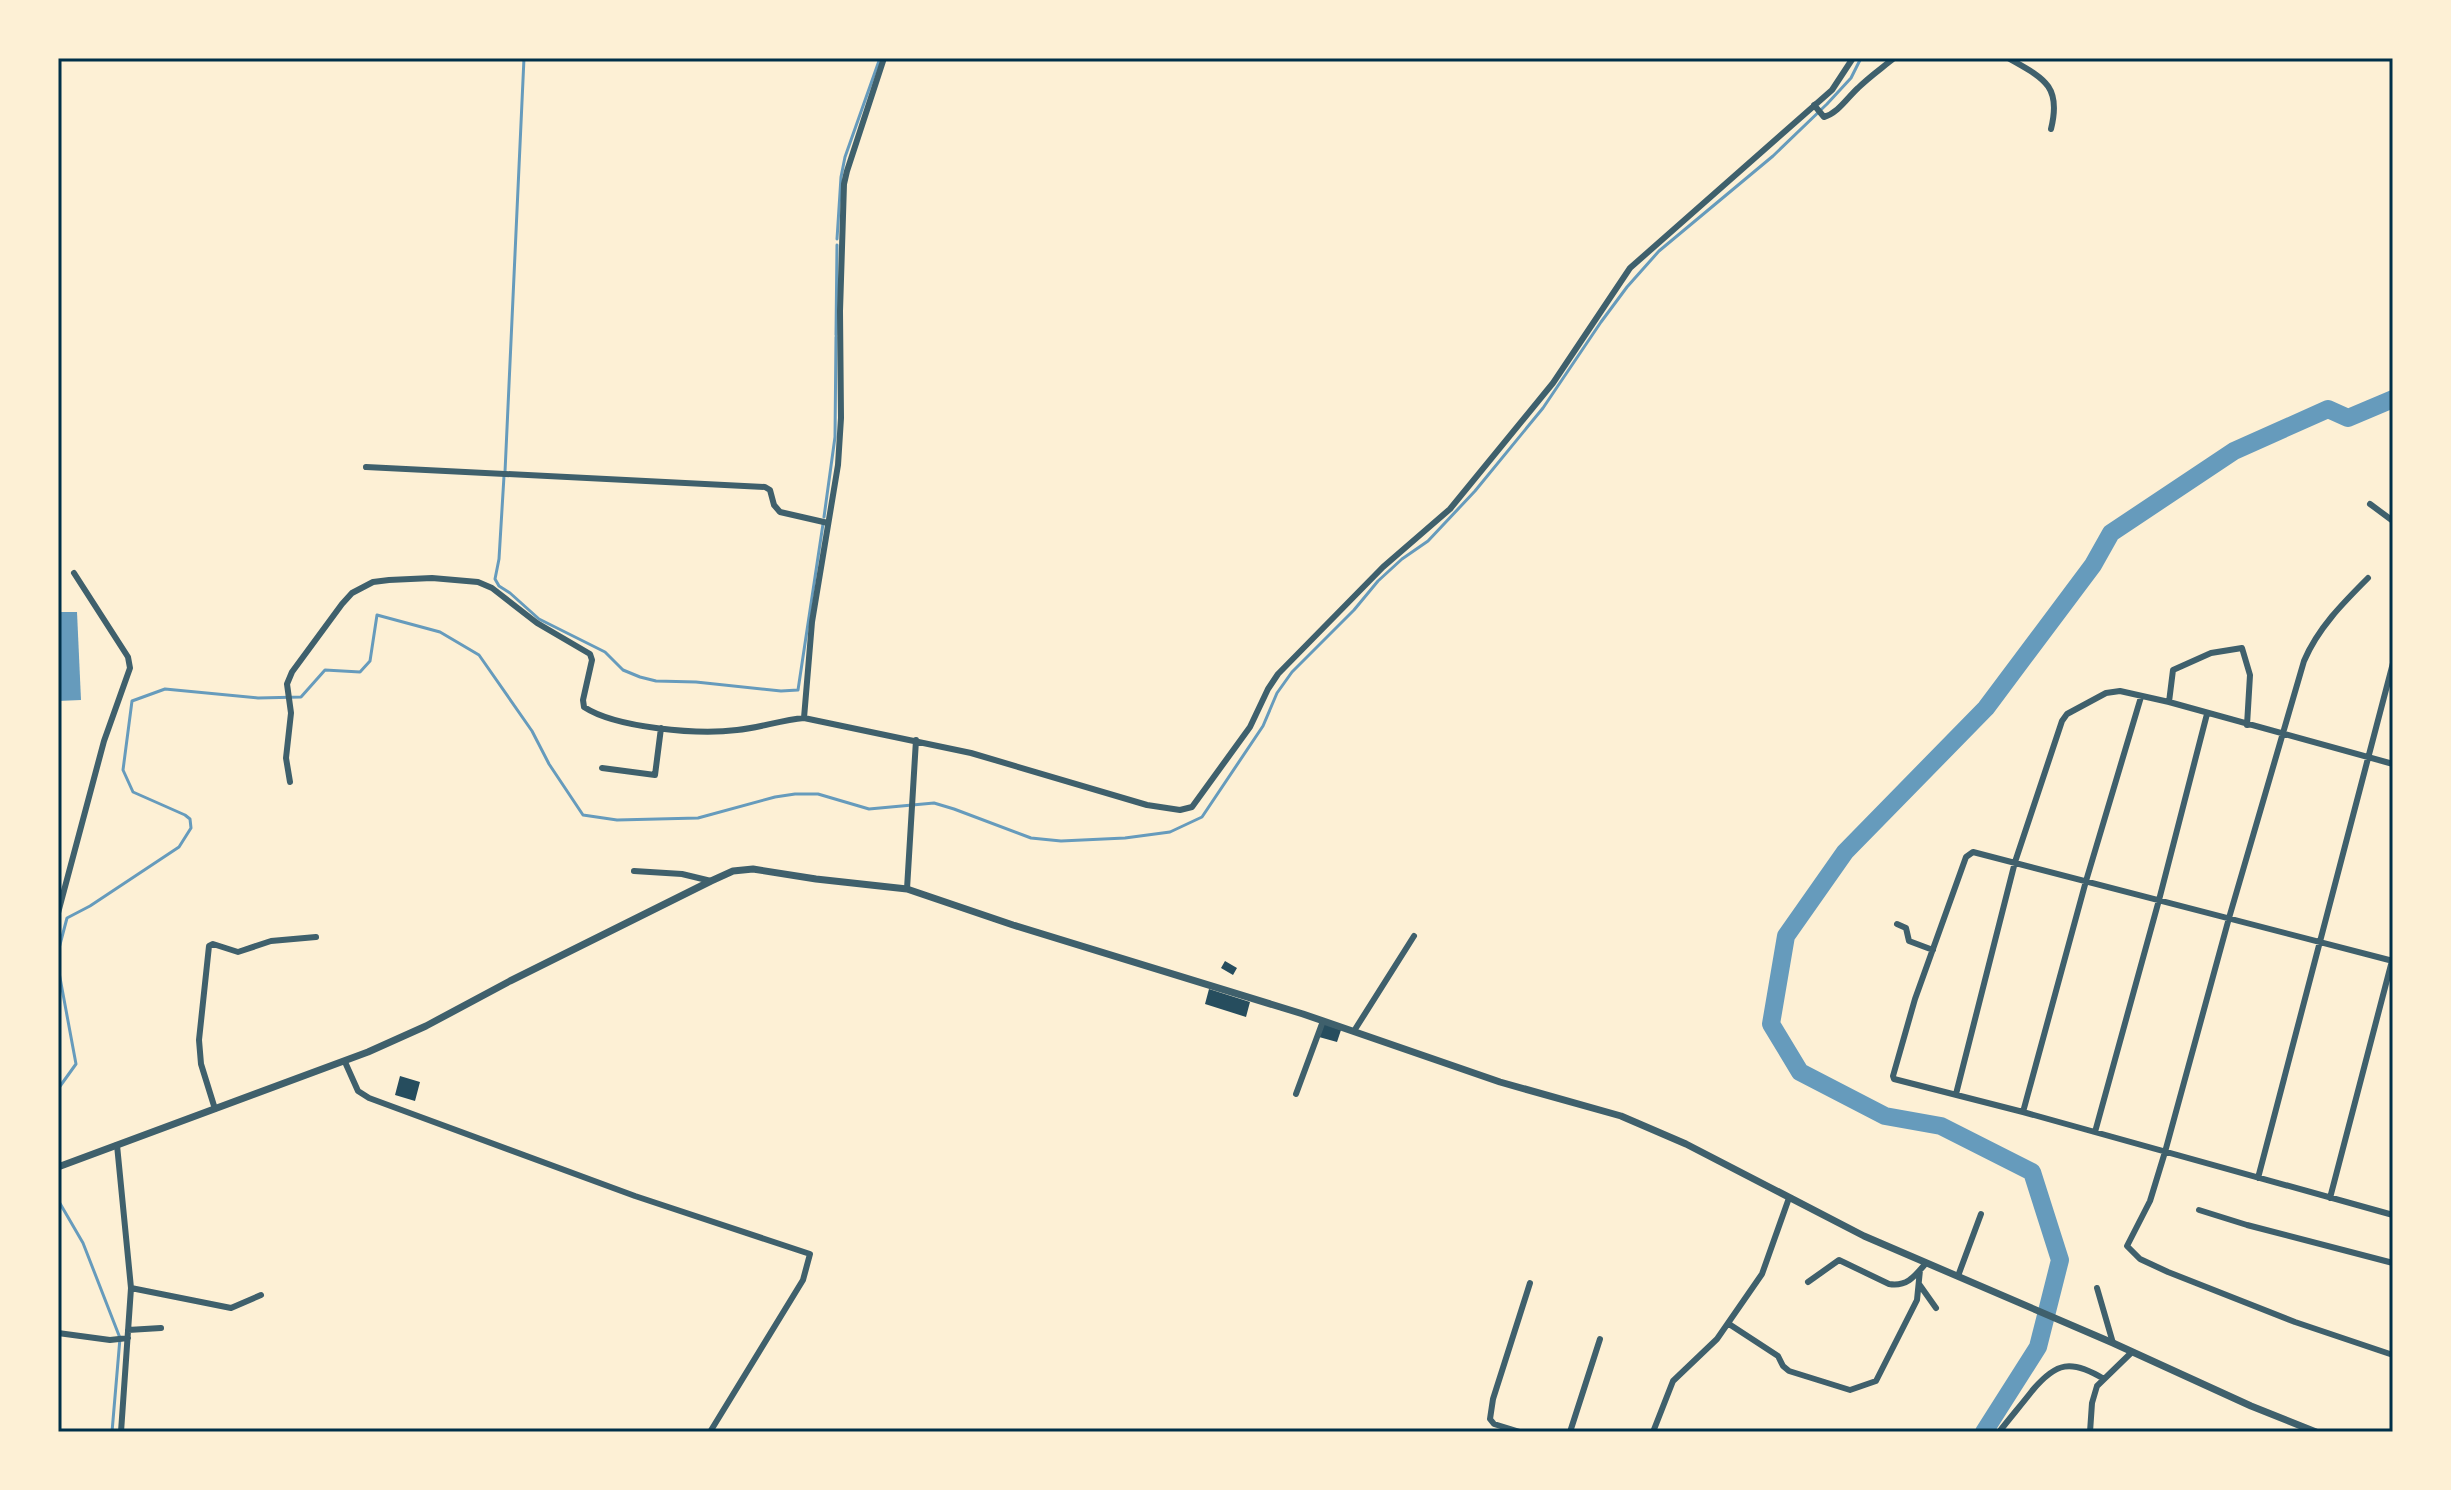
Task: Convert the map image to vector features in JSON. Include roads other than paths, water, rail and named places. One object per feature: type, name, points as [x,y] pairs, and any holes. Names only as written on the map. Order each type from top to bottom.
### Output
[{"type":"street","points":[[804,718],[812,622],[838,465],[844,184],[884,58]]},
{"type":"street","points":[[290,782],[286,758],[291,718],[288,678],[342,604],[373,582],[469,580],[492,588],[537,623],[590,654],[592,660],[583,700],[586,710],[616,721],[661,728],[729,731],[804,718],[971,753],[1147,805],[1180,810],[1192,807],[1250,727],[1278,674],[1370,579],[1450,509],[1553,383],[1630,268],[1817,109],[1853,58]]},
{"type":"street","points":[[1817,109],[1825,118],[1835,112],[1859,86],[1894,58]]},
{"type":"street","points":[[2008,58],[2035,74],[2049,87],[2055,104],[2051,129]]},
{"type":"street","points":[[366,467],[765,487],[770,490],[774,505],[780,512],[828,523]]},
{"type":"street","points":[[2370,504],[2393,521]]},
{"type":"street","points":[[58,913],[104,741],[130,668],[128,657],[74,573]]},
{"type":"street","points":[[2368,578],[2313,641],[2304,661],[2165,1152],[2146,1209],[2127,1246],[2140,1259],[2168,1272],[2295,1322],[2393,1355]]},
{"type":"street","points":[[2169,702],[2173,670],[2211,653],[2242,648],[2250,675],[2247,725]]},
{"type":"street","points":[[2258,1178],[2393,663]]},
{"type":"street","points":[[1956,1094],[2015,862],[2067,714],[2115,691],[2169,702],[2393,764]]},
{"type":"street","points":[[2023,1112],[2086,881],[2141,697]]},
{"type":"street","points":[[2095,1132],[2207,714]]},
{"type":"street","points":[[602,768],[655,775],[661,728]]},
{"type":"street","points":[[907,889],[916,740]]},
{"type":"street","points":[[2330,1198],[2393,960],[2015,862],[1973,852],[1966,857],[1915,999],[1893,1073],[1894,1079],[2023,1112],[2258,1178],[2330,1198],[2393,1215]]},
{"type":"street","points":[[58,1167],[345,1062],[426,1026],[711,881],[733,871],[753,869],[907,889],[1354,1031],[1500,1082],[1635,1122],[1686,1144],[1864,1236],[2316,1432]]},
{"type":"street","points":[[634,871],[682,874],[711,881]]},
{"type":"street","points":[[1897,924],[1906,928],[1909,941],[1933,950]]},
{"type":"street","points":[[1354,1031],[1414,936]]},
{"type":"street","points":[[215,1109],[201,1064],[199,1040],[209,946],[213,944],[238,952],[271,941],[316,937]]},
{"type":"street","points":[[1296,1094],[1323,1021]]},
{"type":"street","points":[[345,1062],[358,1091],[369,1098],[635,1196],[810,1254],[803,1280],[710,1432]]},
{"type":"street","points":[[117,1145],[131,1288],[121,1432]]},
{"type":"street","points":[[1653,1432],[1673,1381],[1729,1324],[1762,1274],[1789,1198]]},
{"type":"street","points":[[2199,1210],[2393,1263]]},
{"type":"street","points":[[1958,1276],[1981,1214]]},
{"type":"street","points":[[1808,1282],[1839,1260],[1889,1284],[1899,1285],[1908,1282],[1926,1263]]},
{"type":"street","points":[[1729,1324],[1778,1356],[1789,1371],[1850,1390],[1862,1388],[1876,1381],[1917,1300],[1920,1270]]},
{"type":"street","points":[[1520,1432],[1494,1424],[1490,1419],[1493,1399],[1530,1283]]},
{"type":"street","points":[[1919,1284],[1936,1308]]},
{"type":"street","points":[[131,1288],[231,1308],[261,1295]]},
{"type":"street","points":[[2097,1288],[2110,1342]]},
{"type":"street","points":[[58,1333],[110,1340],[161,1328]]},
{"type":"street","points":[[1570,1432],[1600,1339]]},
{"type":"street","points":[[2090,1432],[2094,1392],[2132,1352]]},
{"type":"street","points":[[1999,1432],[2042,1379],[2055,1368],[2082,1367],[2104,1379]]},
{"type":"water","points":[[58,612],[77,612],[81,700],[58,701]]},
{"type":"waterway","points":[[505,472],[524,58]]},
{"type":"waterway","points":[[837,239],[845,157],[880,58]]},
{"type":"waterway","points":[[58,952],[67,918],[179,847],[191,828],[190,819],[185,815],[133,792],[123,770],[132,701],[165,689],[258,698],[301,697],[325,670],[360,672],[370,661],[377,615],[440,632],[479,655],[532,731],[549,764],[583,815],[617,820],[698,818],[775,797],[818,794],[869,809],[934,803],[1031,838],[1061,841],[1170,832],[1202,817],[1263,726],[1277,693],[1292,672],[1354,610],[1378,581],[1428,541],[1475,491],[1543,408],[1627,287],[1659,251],[1773,156],[1851,78],[1861,58]]},
{"type":"waterway","points":[[836,335],[837,245]]},
{"type":"waterway","points":[[824,517],[835,437],[836,337]]},
{"type":"waterway","points":[[1984,1432],[2038,1347],[2060,1260],[2032,1172],[1941,1126],[1885,1116],[1800,1072],[1771,1024],[1786,936],[1845,852],[1986,708],[2093,565],[2111,533],[2234,451],[2328,409],[2348,418],[2393,399]]},
{"type":"waterway","points":[[504,476],[495,579],[499,586],[539,619],[605,652],[623,670],[656,681],[798,690],[823,524]]},
{"type":"waterway","points":[[58,967],[76,1064],[58,1089]]},
{"type":"waterway","points":[[58,1200],[83,1243],[120,1338],[112,1432]]},
{"type":"waterway","points":[[58,1378],[58,1406]]}]
